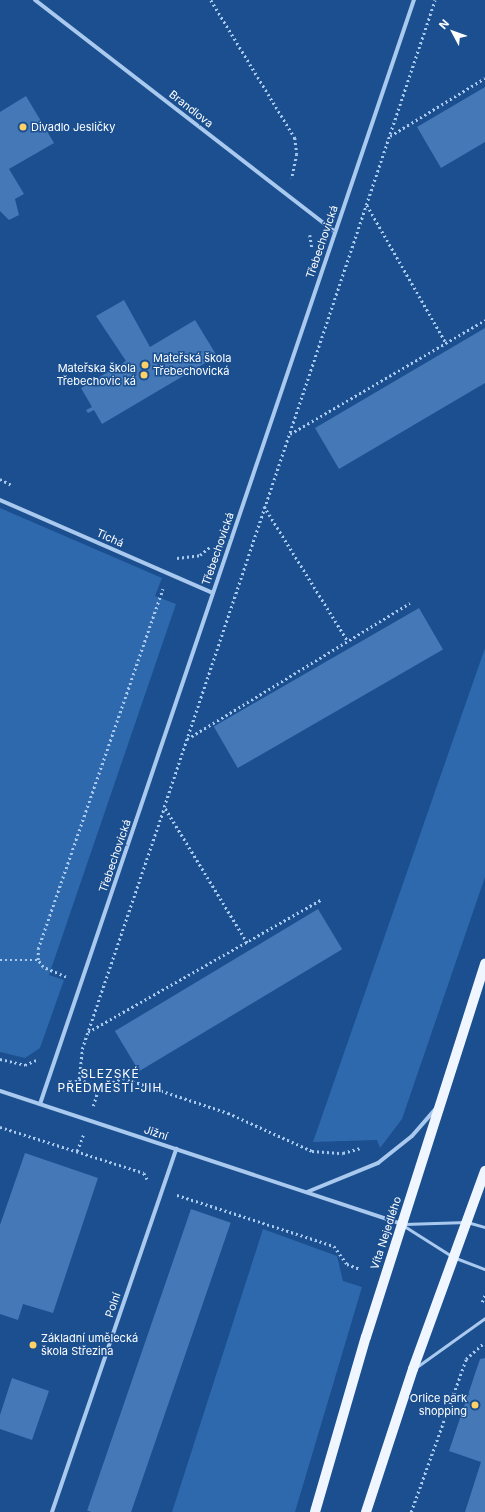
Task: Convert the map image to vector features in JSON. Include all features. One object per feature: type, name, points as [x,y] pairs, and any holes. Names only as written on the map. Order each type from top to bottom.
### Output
[{"type":"main road","name":"Víta Nejedlého","points":[[315,1512],[348,1396],[485,964]]},
{"type":"main road","points":[[366,1512],[413,1369],[485,1170]]},
{"type":"street","name":"Brandlova","points":[[36,0],[335,232]]},
{"type":"street","name":"Třebechovická","points":[[40,1104],[414,0]]},
{"type":"street","name":"Tichá","points":[[0,500],[213,593]]},
{"type":"street","name":"Jižní","points":[[0,1091],[402,1224]]},
{"type":"street","points":[[307,1193],[378,1163],[412,1136],[441,1101]]},
{"type":"street","name":"Polní","points":[[52,1512],[176,1149]]},
{"type":"lane","points":[[402,1224],[467,1222],[485,1228]]},
{"type":"lane","points":[[402,1224],[453,1257],[485,1269]]},
{"type":"lane","points":[[413,1369],[485,1318]]},
{"type":"path","points":[[210,0],[295,138],[297,154],[289,196]]},
{"type":"path","points":[[79,1079],[77,1068],[88,1033],[435,0]]},
{"type":"path","points":[[390,136],[485,78]]},
{"type":"path","points":[[366,204],[446,343]]},
{"type":"path","points":[[307,230],[311,254]]},
{"type":"path","points":[[290,434],[485,320]]},
{"type":"path","points":[[0,479],[14,486]]},
{"type":"path","points":[[264,506],[347,640]]},
{"type":"path","points":[[173,556],[178,558],[200,555],[214,540]]},
{"type":"path","points":[[70,978],[43,968],[38,960],[38,949],[158,597],[178,558]]},
{"type":"path","points":[[187,739],[347,640],[410,603]]},
{"type":"path","points":[[164,807],[247,943]]},
{"type":"path","points":[[88,1033],[322,899]]},
{"type":"path","points":[[0,960],[38,960]]},
{"type":"path","points":[[0,1059],[25,1065],[40,1055]]},
{"type":"path","points":[[90,1112],[99,1088],[123,1078],[228,1113],[312,1151],[344,1153],[361,1148]]},
{"type":"path","points":[[40,1104],[79,1079]]},
{"type":"path","points":[[79,1079],[99,1088]]},
{"type":"path","points":[[0,1127],[144,1173],[149,1185],[162,1190],[334,1246],[347,1264],[360,1269]]},
{"type":"path","points":[[77,1151],[84,1132]]},
{"type":"path","points":[[481,1306],[485,1295]]},
{"type":"path","points":[[411,1512],[466,1359],[485,1342]]},
{"type":"shaded area","points":[[0,508],[162,578],[155,596],[176,604],[49,975],[64,980],[40,1048],[25,1058],[0,1052]]},
{"type":"shaded area","points":[[485,648],[485,877],[402,1119],[380,1148],[377,1140],[313,1142]]},
{"type":"shaded area","points":[[263,1229],[337,1256],[343,1281],[362,1287],[295,1512],[172,1512]]},
{"type":"building","points":[[485,87],[485,142],[441,168],[417,127]]},
{"type":"building","points":[[26,96],[54,143],[9,169],[24,194],[15,199],[19,215],[9,220],[0,211],[0,112]]},
{"type":"building","name":"Mateřska škola Třebechovic ká","points":[[124,300],[150,347],[195,320],[217,356],[102,424],[94,410],[88,413],[86,410],[92,407],[81,388],[126,361],[96,316]]},
{"type":"building","points":[[485,328],[485,383],[339,469],[315,428]]},
{"type":"building","points":[[419,608],[443,650],[238,768],[214,727]]},
{"type":"building","points":[[318,909],[342,949],[139,1071],[115,1031]]},
{"type":"building","points":[[25,1153],[98,1178],[53,1313],[23,1304],[18,1320],[0,1314],[0,1225]]},
{"type":"building","points":[[191,1209],[231,1223],[131,1512],[91,1512],[87,1511]]},
{"type":"building","name":"Orlice park shopping","points":[[485,1358],[485,1512],[465,1512],[481,1462],[449,1451],[480,1359]]},
{"type":"building","points":[[12,1378],[49,1391],[32,1440],[0,1429],[0,1415]]},
{"type":"place","name":"Divadlo Jesličky","points":[[23,127]]},
{"type":"place","name":"Mateřská škola Třebechovická","points":[[145,365]]},
{"type":"place","name":"Mateřska škola Třebechovic ká","points":[[144,375]]},
{"type":"place","name":"Základní umělecká škola Střezina","points":[[33,1345]]},
{"type":"place","name":"Orlice park shopping","points":[[475,1405]]},
{"type":"district","name":"SLEZSKÉ PŘEDMĚSTÍ-JIH","points":[[110,1081]]}]
